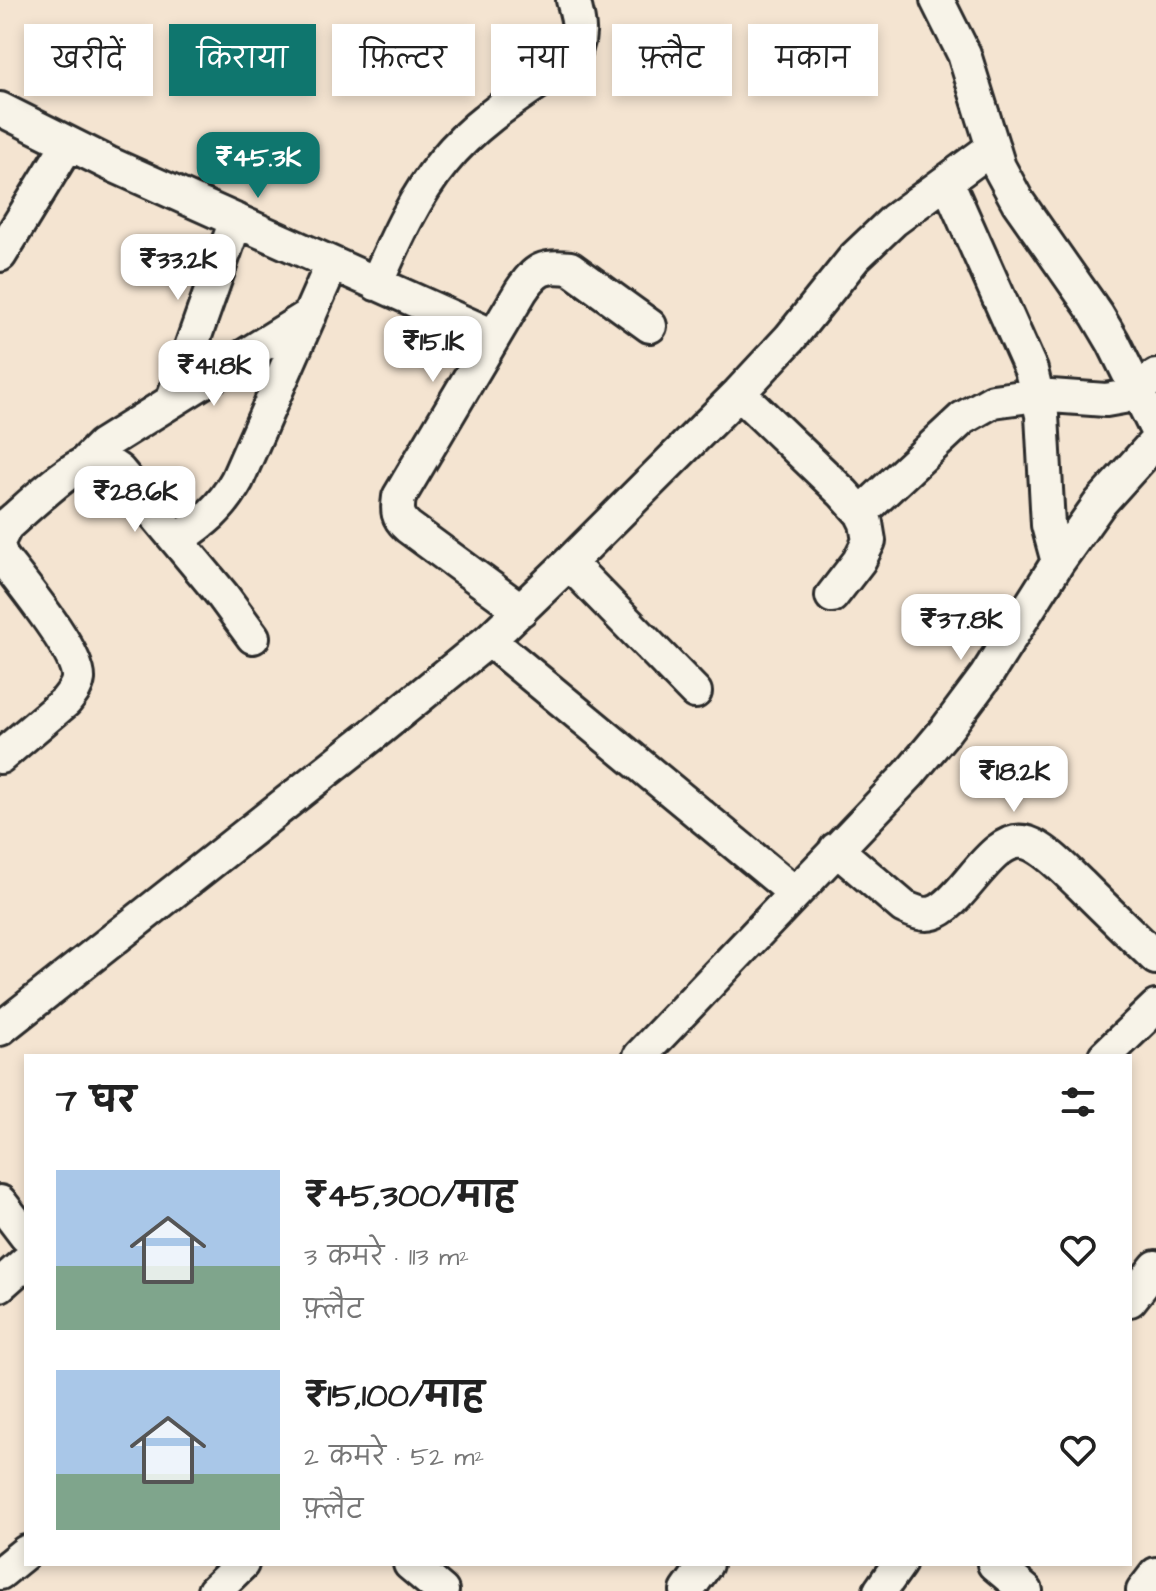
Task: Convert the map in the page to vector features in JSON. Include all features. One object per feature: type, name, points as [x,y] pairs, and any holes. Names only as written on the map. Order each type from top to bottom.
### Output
[{"type":"street","points":[[376,284],[421,192],[444,160],[474,130],[568,62],[576,51],[580,33],[573,0]]},
{"type":"street","points":[[937,0],[964,54],[999,167],[1018,202],[1113,342],[1146,384],[1156,429]]},
{"type":"street","points":[[0,109],[68,144],[494,336]]},
{"type":"street","points":[[0,255],[68,144]]},
{"type":"street","points":[[0,1029],[489,640],[739,393],[790,338],[855,257],[894,220],[993,147]]},
{"type":"street","points":[[947,181],[1031,370],[1042,415],[1048,525],[1058,562]]},
{"type":"street","points":[[172,401],[236,220]]},
{"type":"street","points":[[177,540],[207,520],[227,499],[252,450],[332,264]]},
{"type":"street","points":[[521,610],[400,520],[397,511],[399,497],[494,336],[531,277],[541,269],[555,266],[570,268],[650,326]]},
{"type":"street","points":[[0,538],[6,526],[102,445],[310,315]]},
{"type":"street","points":[[861,513],[963,418],[993,401],[1037,395],[1106,400],[1123,397],[1146,384]]},
{"type":"street","points":[[739,393],[843,493],[866,523],[869,541],[859,561],[832,596]]},
{"type":"street","points":[[642,1054],[909,774],[986,676],[1058,562],[1100,503],[1156,441]]},
{"type":"street","points":[[86,461],[108,462],[119,471],[253,637]]},
{"type":"street","points":[[0,551],[66,644],[76,664],[78,678],[75,690],[66,701],[0,757]]},
{"type":"street","points":[[569,563],[695,692]]},
{"type":"street","points":[[489,640],[795,893]]},
{"type":"street","points":[[836,849],[904,907],[916,913],[933,913],[947,905],[1003,847],[1015,842],[1028,843],[1065,870],[1156,958]]},
{"type":"street","points":[[1107,1054],[1156,1007]]},
{"type":"street","points":[[0,1202],[24,1233]]},
{"type":"street","points":[[0,1285],[24,1264]]},
{"type":"street","points":[[1132,1297],[1156,1267]]},
{"type":"street","points":[[0,1573],[24,1554]]},
{"type":"street","points":[[214,1591],[240,1566]]},
{"type":"street","points":[[412,1566],[442,1591]]},
{"type":"street","points":[[687,1591],[705,1566]]},
{"type":"street","points":[[880,1591],[898,1566]]},
{"type":"street","points":[[996,1566],[1026,1591]]},
{"type":"street","points":[[1143,1591],[1156,1574]]}]
